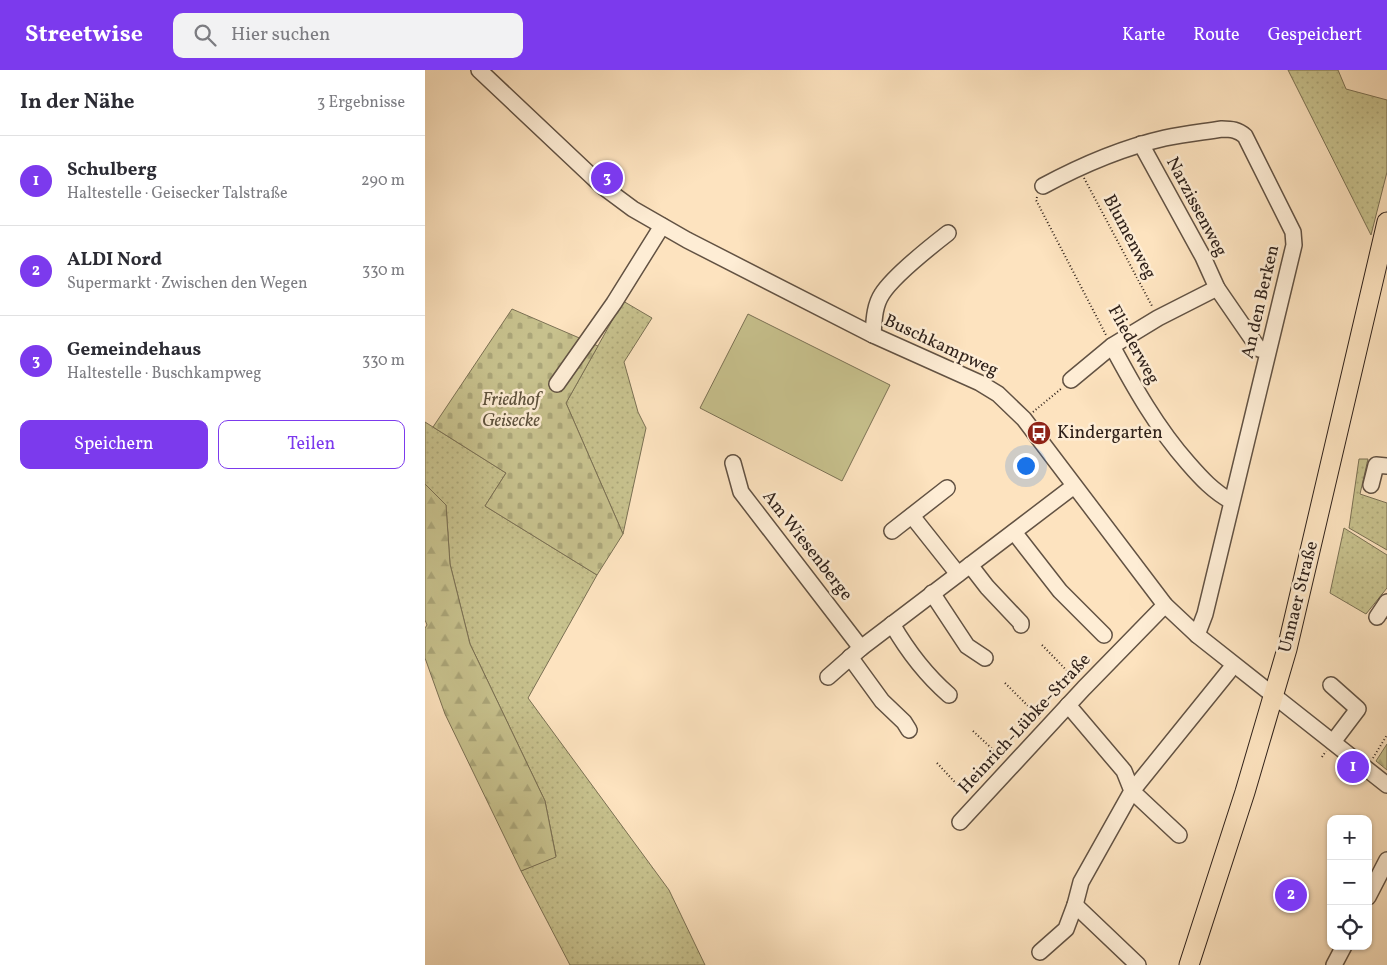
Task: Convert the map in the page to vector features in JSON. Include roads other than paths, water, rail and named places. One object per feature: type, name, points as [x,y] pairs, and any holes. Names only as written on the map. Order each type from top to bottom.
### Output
[{"type":"main road","name":"Unnaer Straße","points":[[1189,965],[1233,832],[1275,695],[1300,599],[1387,222]]},
{"type":"street","name":"Buschkampweg","points":[[479,70],[602,186],[633,209],[662,226],[873,335],[980,383],[998,394],[1024,420],[1165,605],[1197,635],[1387,784]]},
{"type":"street","name":"An den Berken","points":[[1043,186],[1078,167],[1141,144],[1222,129],[1239,131],[1245,136],[1290,224],[1295,238],[1205,614],[1197,635]]},
{"type":"street","name":"Narzissenweg","points":[[1141,144],[1203,257],[1217,288],[1259,349],[1268,350]]},
{"type":"street","points":[[557,384],[614,303],[662,226]]},
{"type":"street","points":[[873,335],[875,311],[882,294],[911,264],[948,233]]},
{"type":"street","points":[[1071,380],[1112,346],[1158,318],[1217,288]]},
{"type":"street","name":"Fliederweg","points":[[1112,346],[1134,387],[1171,444],[1201,478],[1220,495],[1231,501]]},
{"type":"street","name":"Am Wiesenberge","points":[[733,463],[741,492],[855,653],[882,701],[904,722],[909,730]]},
{"type":"street","points":[[1371,485],[1377,465],[1387,466]]},
{"type":"street","points":[[828,677],[855,653],[931,593],[1074,486]]},
{"type":"street","points":[[891,530],[947,488]]},
{"type":"street","points":[[912,516],[964,570],[987,587],[1021,625]]},
{"type":"street","points":[[1014,532],[1060,591],[1111,645]]},
{"type":"street","points":[[931,593],[967,646],[985,658]]},
{"type":"street","points":[[1377,617],[1387,602]]},
{"type":"street","name":"Heinrich-Lübke-Straße","points":[[960,822],[1084,688],[1111,645],[1165,605]]},
{"type":"street","points":[[892,624],[916,659],[949,694]]},
{"type":"street","points":[[1040,952],[1066,929],[1081,882],[1132,791],[1229,671]]},
{"type":"street","points":[[1331,685],[1358,709],[1333,742]]},
{"type":"street","points":[[1069,705],[1125,771],[1132,791],[1179,835]]},
{"type":"street","points":[[1372,890],[1387,860]]},
{"type":"street","points":[[1075,905],[1138,965]]},
{"type":"street","points":[[1335,965],[1342,950]]},
{"type":"place","name":"Gemeindehaus","points":[[607,178]]},
{"type":"place","name":"Kindergarten","points":[[1039,433]]},
{"type":"place","name":"Schulberg","points":[[1353,767]]},
{"type":"place","name":"ALDI Nord","points":[[1291,895]]},
{"type":"park label","name":"Friedhof Geisecke","points":[[511,410]]}]
